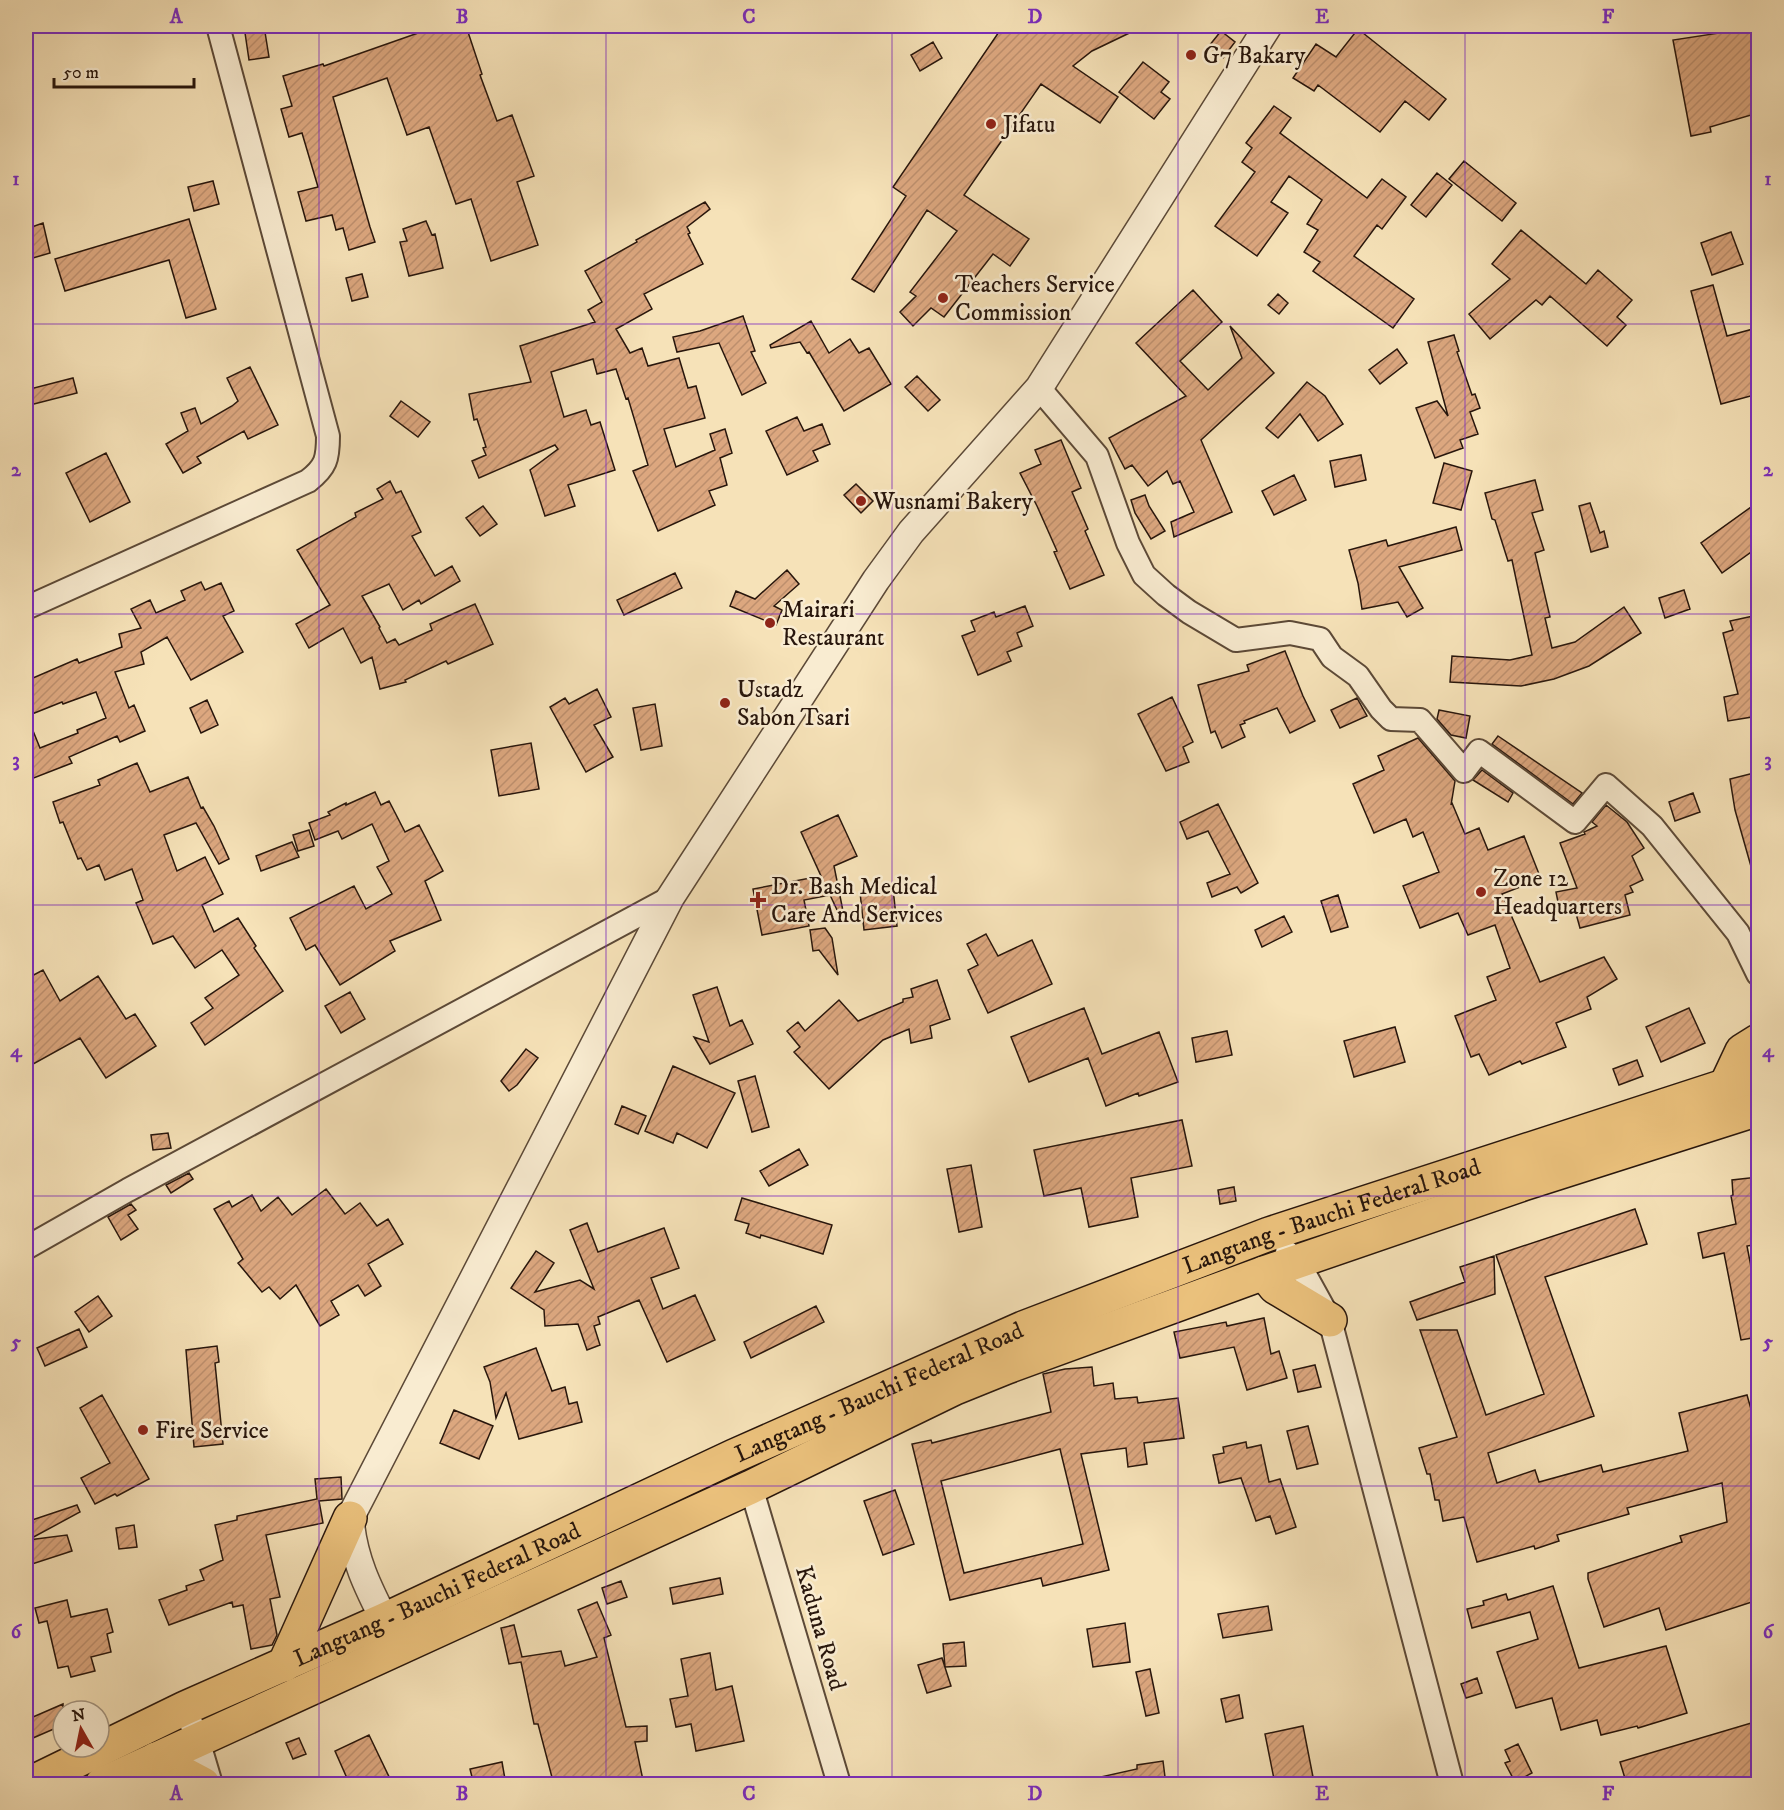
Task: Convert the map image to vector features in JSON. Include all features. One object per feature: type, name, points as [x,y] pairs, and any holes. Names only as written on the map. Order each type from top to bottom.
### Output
[{"type":"main road","points":[[1726,1086],[1742,1051],[1758,1041]]},
{"type":"main road","name":"Langtang - Bauchi Federal Road","points":[[29,1785],[184,1708],[384,1620],[734,1456],[1023,1328],[1269,1234],[1758,1075]]},
{"type":"main road","name":"Langtang - Bauchi Federal Road","points":[[102,1785],[752,1487],[955,1388],[1264,1273],[1523,1184],[1758,1109]]},
{"type":"main road","points":[[1264,1273],[1275,1287],[1330,1320]]},
{"type":"main road","points":[[284,1665],[350,1518]]},
{"type":"main road","points":[[156,1760],[203,1785]]},
{"type":"street","points":[[26,608],[308,482],[322,470],[328,453],[328,436],[218,26]]},
{"type":"street","points":[[399,1649],[356,1560],[351,1539],[350,1518],[670,898],[876,580],[911,531],[1039,388],[1268,26]]},
{"type":"street","points":[[1039,388],[1097,456],[1128,543],[1144,575],[1166,595],[1189,612],[1236,640],[1290,633],[1320,639],[1332,657],[1358,676],[1381,709],[1391,719],[1420,720],[1464,771],[1479,752],[1575,822],[1606,785],[1652,826],[1738,933],[1758,975]]},
{"type":"street","points":[[26,1248],[128,1190],[670,898]]},
{"type":"street","points":[[1269,1234],[1298,1262],[1330,1320],[1452,1785]]},
{"type":"street","name":"Kaduna Road","points":[[752,1487],[839,1785]]},
{"type":"street","points":[[184,1708],[198,1740],[211,1785]]},
{"type":"building","points":[[244,26],[264,26],[269,57],[249,60]]},
{"type":"building","points":[[438,26],[466,26],[482,74],[480,75],[497,121],[512,115],[534,176],[517,182],[538,245],[491,261],[471,199],[456,204],[429,127],[407,135],[387,78],[333,97],[375,242],[349,250],[343,228],[336,230],[332,215],[306,221],[298,192],[318,187],[302,133],[289,137],[281,109],[292,106],[283,76],[323,64],[324,66]]},
{"type":"building","points":[[1003,26],[1013,26],[1021,31],[1026,26],[1144,26],[1092,51],[1073,66],[1118,97],[1100,123],[1041,84],[964,195],[1029,239],[1010,266],[993,254],[944,317],[931,308],[913,326],[900,312],[916,296],[910,292],[957,231],[927,210],[874,292],[852,279],[906,196],[893,187]]},
{"type":"building","points":[[1758,27],[1758,113],[1710,127],[1711,132],[1691,136],[1673,40]]},
{"type":"building","points":[[1358,29],[1446,99],[1429,120],[1405,101],[1380,132],[1318,85],[1314,91],[1293,78],[1316,44],[1336,57]]},
{"type":"building","points":[[1221,31],[1235,42],[1223,58],[1209,46]]},
{"type":"building","points":[[933,42],[942,58],[920,71],[911,55]]},
{"type":"building","points":[[1143,62],[1169,82],[1161,92],[1170,99],[1154,119],[1119,92]]},
{"type":"building","points":[[1274,106],[1291,118],[1280,133],[1367,198],[1382,179],[1406,197],[1382,229],[1377,225],[1354,256],[1414,299],[1393,328],[1313,271],[1320,262],[1304,252],[1318,230],[1307,224],[1322,200],[1289,176],[1271,202],[1288,213],[1257,256],[1215,226],[1255,172],[1242,162],[1252,148],[1246,143]]},
{"type":"building","points":[[1464,161],[1516,203],[1502,221],[1449,179]]},
{"type":"building","points":[[1437,173],[1452,185],[1426,217],[1411,205]]},
{"type":"building","points":[[213,181],[219,204],[194,211],[188,187]]},
{"type":"building","points":[[705,202],[710,209],[687,227],[690,233],[688,234],[703,264],[644,294],[652,309],[616,329],[630,353],[642,348],[648,366],[679,358],[688,388],[696,386],[705,418],[664,429],[676,467],[715,450],[710,434],[725,429],[732,453],[720,458],[727,485],[709,491],[715,505],[658,531],[633,471],[648,465],[628,398],[626,399],[616,369],[597,374],[593,359],[551,372],[564,417],[586,410],[591,425],[600,422],[615,470],[568,485],[575,506],[545,516],[530,470],[558,449],[555,445],[479,478],[472,461],[486,455],[483,448],[486,447],[477,419],[474,420],[469,394],[531,382],[520,346],[595,322],[588,310],[602,302],[585,271]]},
{"type":"building","points":[[189,219],[216,309],[186,318],[169,260],[65,291],[55,259]]},
{"type":"building","points":[[426,221],[432,235],[435,234],[443,268],[409,276],[400,242],[407,241],[403,229]]},
{"type":"building","points":[[43,223],[50,253],[26,260],[26,229]]},
{"type":"building","points":[[1521,230],[1586,284],[1598,270],[1632,300],[1617,317],[1626,325],[1607,346],[1550,296],[1542,305],[1536,300],[1490,339],[1469,314],[1510,279],[1492,264]]},
{"type":"building","points":[[1731,232],[1743,264],[1712,275],[1701,243]]},
{"type":"building","points":[[362,274],[368,297],[352,301],[346,278]]},
{"type":"building","points":[[1713,285],[1727,336],[1753,329],[1758,349],[1758,394],[1721,404],[1691,291]]},
{"type":"building","points":[[1193,290],[1222,322],[1180,361],[1208,390],[1242,358],[1230,326],[1274,373],[1201,440],[1232,512],[1174,537],[1171,522],[1194,512],[1180,481],[1173,484],[1167,471],[1148,486],[1132,465],[1125,469],[1109,438],[1186,396],[1136,343]]},
{"type":"building","points":[[1278,294],[1288,303],[1279,314],[1268,305]]},
{"type":"building","points":[[743,316],[755,351],[751,352],[766,383],[742,395],[719,343],[677,352],[673,337],[700,331]]},
{"type":"building","points":[[811,321],[829,353],[850,339],[859,353],[869,348],[891,384],[844,411],[809,352],[807,353],[800,342],[771,348],[770,345]]},
{"type":"building","points":[[1454,335],[1459,351],[1457,352],[1472,395],[1475,394],[1480,408],[1470,412],[1478,434],[1460,440],[1463,448],[1435,458],[1416,408],[1437,401],[1448,416],[1428,342]]},
{"type":"building","points":[[1397,349],[1407,363],[1380,384],[1369,370]]},
{"type":"building","points":[[250,367],[278,425],[248,439],[244,431],[197,457],[201,463],[183,473],[166,444],[188,431],[181,413],[195,408],[201,424],[232,406],[238,401],[227,378]]},
{"type":"building","points":[[917,376],[940,400],[928,411],[905,387]]},
{"type":"building","points":[[73,378],[77,393],[26,406],[26,390]]},
{"type":"building","points":[[1307,382],[1325,396],[1343,424],[1318,441],[1300,414],[1278,438],[1266,428]]},
{"type":"building","points":[[401,401],[430,422],[418,437],[390,416]]},
{"type":"building","points":[[797,417],[804,431],[822,424],[830,444],[813,451],[818,461],[787,475],[766,431]]},
{"type":"building","points":[[1061,440],[1081,488],[1072,492],[1088,529],[1085,531],[1104,575],[1070,589],[1054,552],[1057,551],[1020,473],[1041,464],[1035,450]]},
{"type":"building","points":[[106,453],[130,502],[90,522],[66,473]]},
{"type":"building","points":[[1361,455],[1366,480],[1335,487],[1330,461]]},
{"type":"building","points":[[1444,463],[1472,471],[1461,510],[1433,503]]},
{"type":"building","points":[[1294,475],[1306,500],[1274,515],[1262,491]]},
{"type":"building","points":[[1535,480],[1543,510],[1532,513],[1544,550],[1535,553],[1550,617],[1545,618],[1552,648],[1575,642],[1624,607],[1641,633],[1589,666],[1554,679],[1521,686],[1450,682],[1452,656],[1510,660],[1532,655],[1512,560],[1508,561],[1485,493]]},
{"type":"building","points":[[390,481],[396,493],[401,491],[421,532],[412,536],[435,576],[452,566],[460,581],[421,604],[419,600],[403,610],[389,584],[362,596],[387,643],[395,639],[399,645],[432,630],[430,624],[475,604],[493,644],[448,664],[446,661],[405,680],[406,682],[380,689],[372,657],[361,663],[343,628],[309,648],[296,624],[330,605],[297,550],[356,517],[355,513],[383,499],[377,489]]},
{"type":"building","points":[[856,484],[873,501],[861,513],[844,495]]},
{"type":"building","points":[[1145,495],[1149,506],[1165,531],[1151,539],[1135,513],[1131,500]]},
{"type":"building","points":[[1758,502],[1758,547],[1722,573],[1701,543]]},
{"type":"building","points":[[1590,503],[1600,533],[1604,531],[1608,547],[1591,552],[1579,506]]},
{"type":"building","points":[[483,506],[497,524],[480,536],[466,518]]},
{"type":"building","points":[[1456,527],[1462,550],[1399,567],[1423,608],[1407,617],[1398,602],[1362,609],[1349,550],[1386,540],[1388,546]]},
{"type":"building","points":[[787,570],[799,584],[774,606],[782,610],[776,625],[730,606],[736,591],[755,599]]},
{"type":"building","points":[[675,573],[682,588],[624,615],[617,600]]},
{"type":"building","points":[[201,582],[205,590],[221,583],[234,611],[223,616],[243,652],[191,680],[167,637],[141,652],[144,664],[115,672],[129,708],[134,705],[145,731],[120,742],[117,736],[69,757],[72,763],[26,781],[26,681],[77,659],[79,663],[122,647],[119,634],[141,628],[131,609],[150,600],[156,613],[185,600],[181,591]],"holes":[[[96,692],[106,718],[77,730],[78,733],[40,748],[27,716]]]},
{"type":"building","points":[[1684,590],[1690,609],[1665,618],[1659,598]]},
{"type":"building","points":[[1025,606],[1033,626],[1017,633],[1022,646],[1007,652],[1011,661],[978,675],[962,636],[975,631],[971,621],[994,612],[996,617]]},
{"type":"building","points":[[1758,615],[1758,716],[1728,721],[1724,697],[1738,694],[1723,633],[1733,630],[1730,621]]},
{"type":"building","points":[[1285,651],[1315,721],[1290,733],[1277,708],[1244,721],[1245,723],[1240,725],[1245,737],[1222,748],[1215,731],[1211,733],[1198,685],[1249,671],[1247,665]]},
{"type":"building","points":[[597,689],[611,717],[594,725],[613,757],[586,772],[550,707],[565,698],[569,704]]},
{"type":"building","points":[[1172,697],[1193,742],[1183,747],[1189,762],[1166,771],[1138,714]]},
{"type":"building","points":[[1357,698],[1367,716],[1340,728],[1331,710]]},
{"type":"building","points":[[207,700],[218,725],[201,733],[190,708]]},
{"type":"building","points":[[655,704],[662,746],[641,750],[633,708]]},
{"type":"building","points":[[1439,710],[1470,716],[1466,738],[1451,735],[1437,719]]},
{"type":"building","points":[[1498,736],[1582,793],[1573,804],[1492,744]]},
{"type":"building","points":[[1418,738],[1455,781],[1451,805],[1452,803],[1465,834],[1479,828],[1488,850],[1524,836],[1541,879],[1502,894],[1540,982],[1604,957],[1617,979],[1587,997],[1591,1009],[1556,1023],[1566,1047],[1522,1064],[1520,1061],[1489,1075],[1479,1054],[1471,1057],[1455,1016],[1496,1000],[1487,977],[1510,968],[1495,925],[1468,935],[1458,913],[1420,928],[1403,886],[1439,872],[1423,832],[1413,837],[1406,819],[1374,833],[1353,784],[1384,770],[1378,756]]},
{"type":"building","points":[[531,743],[539,789],[499,796],[491,750]]},
{"type":"building","points":[[137,763],[150,792],[188,777],[201,808],[203,807],[214,826],[229,859],[219,864],[196,823],[164,835],[177,871],[205,857],[223,894],[202,905],[214,932],[238,918],[256,946],[254,948],[283,991],[205,1045],[191,1023],[213,1008],[205,998],[239,975],[222,950],[195,968],[173,936],[153,944],[136,903],[143,900],[132,869],[105,880],[99,865],[87,870],[81,858],[78,859],[63,822],[60,823],[53,802],[100,785],[98,780]]},
{"type":"building","points":[[1482,770],[1513,793],[1508,802],[1473,780]]},
{"type":"building","points":[[1758,772],[1758,877],[1754,877],[1735,810],[1730,779]]},
{"type":"building","points":[[375,792],[381,805],[389,801],[405,832],[419,825],[443,871],[425,881],[441,920],[390,941],[395,951],[340,985],[315,945],[306,950],[290,918],[354,886],[366,909],[392,894],[377,867],[389,861],[372,824],[342,839],[338,831],[315,840],[309,823],[330,815],[328,812],[346,803],[346,805]]},
{"type":"building","points":[[1693,793],[1700,812],[1675,821],[1669,802]]},
{"type":"building","points":[[1218,804],[1258,883],[1241,893],[1237,887],[1212,897],[1207,883],[1230,874],[1208,831],[1187,839],[1180,822]]},
{"type":"building","points":[[1606,805],[1627,822],[1644,848],[1632,856],[1643,880],[1630,886],[1633,892],[1625,895],[1630,915],[1580,928],[1575,910],[1560,912],[1556,892],[1577,888],[1560,843],[1585,834],[1584,832],[1597,826],[1592,822]]},
{"type":"building","points":[[838,815],[857,856],[834,866],[843,911],[838,912],[830,895],[804,900],[809,926],[762,935],[753,889],[821,876],[801,832]]},
{"type":"building","points":[[309,830],[314,846],[298,851],[293,835]]},
{"type":"building","points":[[292,842],[299,857],[261,871],[256,856]]},
{"type":"building","points":[[893,888],[897,926],[864,930],[860,892]]},
{"type":"building","points":[[1338,895],[1348,927],[1331,932],[1321,901]]},
{"type":"building","points":[[1284,916],[1292,932],[1262,947],[1255,930]]},
{"type":"building","points":[[825,928],[832,938],[838,975],[819,950],[813,951],[810,930]]},
{"type":"building","points":[[986,934],[998,956],[1032,940],[1052,984],[988,1013],[968,970],[978,965],[967,944]]},
{"type":"building","points":[[43,970],[60,1001],[98,976],[126,1019],[135,1014],[156,1046],[106,1078],[80,1038],[26,1068],[26,979]]},
{"type":"building","points":[[937,980],[950,1019],[930,1026],[932,1038],[911,1043],[909,1029],[883,1040],[829,1089],[794,1052],[800,1047],[787,1031],[798,1022],[805,1031],[839,1000],[858,1021],[903,1002],[903,999],[913,997],[911,989]]},
{"type":"building","points":[[717,987],[730,1026],[742,1020],[753,1044],[710,1064],[694,1037],[709,1042],[693,995]]},
{"type":"building","points":[[350,992],[365,1019],[341,1033],[325,1006]]},
{"type":"building","points":[[1084,1008],[1102,1054],[1159,1032],[1178,1082],[1139,1096],[1138,1093],[1106,1106],[1088,1058],[1029,1082],[1011,1037]]},
{"type":"building","points":[[1689,1008],[1705,1043],[1661,1062],[1646,1027]]},
{"type":"building","points":[[1395,1027],[1405,1062],[1354,1077],[1344,1041]]},
{"type":"building","points":[[1227,1031],[1232,1055],[1196,1062],[1192,1038]]},
{"type":"building","points":[[526,1049],[538,1058],[517,1085],[509,1091],[501,1081]]},
{"type":"building","points":[[1637,1060],[1643,1076],[1619,1085],[1613,1069]]},
{"type":"building","points":[[673,1066],[735,1093],[707,1148],[677,1133],[673,1143],[645,1131]]},
{"type":"building","points":[[755,1076],[769,1127],[752,1132],[738,1081]]},
{"type":"building","points":[[622,1106],[646,1116],[638,1134],[615,1124]]},
{"type":"building","points":[[1182,1120],[1192,1166],[1131,1178],[1138,1217],[1089,1227],[1081,1188],[1044,1196],[1034,1150]]},
{"type":"building","points":[[168,1133],[171,1148],[153,1150],[151,1135]]},
{"type":"building","points":[[799,1149],[808,1165],[769,1186],[760,1171]]},
{"type":"building","points":[[971,1165],[982,1227],[959,1232],[947,1169]]},
{"type":"building","points":[[189,1173],[193,1179],[171,1193],[166,1185]]},
{"type":"building","points":[[1758,1177],[1758,1244],[1747,1246],[1758,1303],[1758,1337],[1741,1340],[1724,1253],[1703,1258],[1698,1233],[1736,1224],[1731,1196],[1733,1195],[1732,1180]]},
{"type":"building","points":[[1234,1187],[1236,1201],[1220,1204],[1218,1190]]},
{"type":"building","points":[[326,1189],[345,1214],[360,1203],[377,1226],[388,1219],[403,1244],[368,1264],[381,1286],[365,1296],[358,1285],[331,1301],[339,1315],[320,1326],[296,1285],[280,1299],[269,1287],[262,1292],[238,1263],[243,1259],[214,1209],[229,1201],[232,1207],[252,1195],[261,1211],[278,1197],[292,1215]]},
{"type":"building","points":[[742,1198],[832,1225],[823,1254],[761,1235],[760,1238],[746,1233],[749,1224],[735,1220]]},
{"type":"building","points":[[131,1204],[136,1210],[128,1215],[138,1229],[121,1240],[108,1217]]},
{"type":"building","points":[[1635,1209],[1647,1244],[1545,1277],[1594,1416],[1488,1453],[1497,1483],[1535,1470],[1539,1482],[1601,1465],[1603,1472],[1688,1451],[1679,1413],[1747,1395],[1758,1434],[1758,1600],[1666,1630],[1659,1608],[1604,1627],[1588,1573],[1682,1542],[1680,1536],[1727,1522],[1722,1483],[1627,1508],[1629,1514],[1557,1535],[1559,1541],[1535,1549],[1534,1546],[1477,1562],[1464,1517],[1443,1521],[1439,1500],[1435,1500],[1430,1474],[1427,1474],[1419,1448],[1457,1437],[1420,1330],[1457,1330],[1486,1415],[1544,1394],[1496,1255]]},
{"type":"building","points":[[587,1223],[598,1252],[664,1228],[679,1268],[651,1278],[663,1309],[695,1295],[715,1340],[667,1362],[639,1300],[598,1317],[600,1324],[594,1326],[600,1345],[587,1350],[578,1324],[545,1326],[544,1310],[511,1288],[536,1251],[554,1263],[535,1292],[580,1280],[594,1289],[570,1230]]},
{"type":"building","points":[[1494,1256],[1495,1294],[1417,1320],[1410,1302],[1465,1282],[1460,1267]]},
{"type":"building","points":[[98,1296],[112,1316],[89,1332],[75,1312]]},
{"type":"building","points":[[816,1306],[824,1322],[751,1358],[744,1342]]},
{"type":"building","points":[[1264,1318],[1271,1354],[1279,1351],[1287,1378],[1247,1390],[1234,1347],[1180,1358],[1174,1332],[1226,1322],[1227,1326]]},
{"type":"building","points":[[79,1329],[87,1347],[45,1366],[37,1348]]},
{"type":"building","points":[[217,1346],[219,1362],[215,1363],[223,1444],[194,1447],[186,1350]]},
{"type":"building","points":[[536,1348],[552,1391],[565,1387],[569,1404],[577,1402],[582,1422],[519,1439],[506,1393],[496,1418],[490,1382],[484,1367]]},
{"type":"building","points":[[1315,1365],[1321,1387],[1298,1392],[1293,1370]]},
{"type":"building","points":[[1092,1367],[1094,1386],[1113,1383],[1115,1399],[1137,1397],[1138,1403],[1178,1398],[1184,1438],[1144,1443],[1147,1464],[1128,1467],[1126,1448],[1081,1454],[1109,1570],[1043,1586],[1041,1578],[950,1600],[912,1444],[931,1440],[932,1443],[1051,1412],[1043,1374],[1065,1369]],"holes":[[[1060,1449],[1083,1544],[964,1573],[941,1481]]]},
{"type":"building","points":[[102,1395],[149,1479],[117,1496],[115,1494],[95,1504],[81,1478],[110,1463],[80,1408]]},
{"type":"building","points":[[454,1410],[493,1426],[479,1459],[440,1443]]},
{"type":"building","points":[[1308,1426],[1318,1464],[1297,1469],[1287,1431]]},
{"type":"building","points":[[1246,1442],[1247,1448],[1261,1445],[1269,1482],[1280,1479],[1296,1527],[1276,1534],[1270,1516],[1256,1521],[1241,1478],[1219,1483],[1213,1455],[1224,1453],[1223,1447]]},
{"type":"building","points":[[341,1477],[342,1499],[319,1501],[323,1523],[266,1535],[280,1597],[270,1599],[277,1635],[272,1645],[251,1649],[243,1605],[233,1607],[232,1602],[169,1625],[159,1600],[187,1590],[186,1586],[204,1580],[200,1570],[223,1560],[215,1525],[237,1520],[237,1516],[317,1499],[315,1479]]},
{"type":"building","points":[[895,1490],[914,1544],[883,1555],[864,1501]]},
{"type":"building","points":[[77,1505],[80,1512],[28,1540],[67,1535],[72,1551],[26,1566],[26,1522]]},
{"type":"building","points":[[134,1525],[137,1547],[119,1549],[116,1528]]},
{"type":"building","points":[[720,1578],[723,1594],[673,1604],[670,1588]]},
{"type":"building","points":[[621,1581],[627,1597],[607,1604],[602,1588]]},
{"type":"building","points":[[1553,1586],[1579,1668],[1666,1646],[1687,1713],[1638,1728],[1637,1726],[1601,1735],[1597,1720],[1561,1730],[1552,1698],[1516,1708],[1497,1652],[1538,1639],[1530,1612],[1472,1628],[1467,1609],[1484,1605],[1483,1601],[1506,1594],[1508,1600]]},
{"type":"building","points":[[67,1600],[71,1617],[107,1609],[113,1632],[107,1634],[111,1652],[91,1657],[95,1671],[71,1677],[68,1666],[58,1668],[47,1621],[39,1623],[35,1608]]},
{"type":"building","points":[[597,1602],[611,1635],[604,1638],[626,1727],[647,1726],[647,1741],[635,1742],[644,1785],[554,1785],[538,1724],[534,1724],[521,1662],[509,1664],[501,1628],[514,1625],[522,1657],[561,1651],[565,1666],[597,1657],[578,1610]]},
{"type":"building","points":[[1268,1606],[1272,1630],[1223,1638],[1218,1614]]},
{"type":"building","points":[[1125,1623],[1130,1662],[1093,1667],[1087,1629]]},
{"type":"building","points":[[964,1642],[966,1666],[945,1667],[943,1644]]},
{"type":"building","points":[[710,1653],[716,1690],[732,1686],[744,1741],[696,1751],[691,1724],[676,1727],[670,1699],[688,1696],[681,1659]]},
{"type":"building","points":[[942,1658],[951,1686],[927,1693],[918,1665]]},
{"type":"building","points":[[1150,1669],[1159,1713],[1146,1716],[1136,1672]]},
{"type":"building","points":[[1477,1678],[1482,1693],[1466,1698],[1461,1684]]},
{"type":"building","points":[[1239,1695],[1243,1718],[1226,1722],[1221,1699]]},
{"type":"building","points":[[51,1709],[51,1730],[26,1741],[26,1720]]},
{"type":"building","points":[[1758,1721],[1758,1785],[1627,1785],[1620,1762]]},
{"type":"building","points":[[1303,1726],[1313,1777],[1275,1784],[1265,1734]]},
{"type":"building","points":[[369,1735],[393,1785],[350,1785],[335,1751]]},
{"type":"building","points":[[299,1738],[306,1754],[293,1759],[286,1743]]},
{"type":"building","points":[[1518,1744],[1532,1773],[1515,1782],[1505,1763],[1510,1761],[1505,1750]]},
{"type":"building","points":[[1163,1761],[1166,1785],[1097,1785],[1096,1778],[1137,1769],[1137,1765]]},
{"type":"building","points":[[502,1762],[506,1785],[474,1785],[470,1769]]},
{"type":"place","name":"G7 Bakary","points":[[1191,55]]},
{"type":"place","name":"Jifatu","points":[[991,124]]},
{"type":"place","name":"Teachers Service Commission","points":[[943,298]]},
{"type":"place","name":"Wusnami Bakery","points":[[861,501]]},
{"type":"place","name":"Mairari Restaurant","points":[[770,623]]},
{"type":"place","name":"Ustadz Sabon Tsari","points":[[725,703]]},
{"type":"place","name":"Zone 12 Headquarters","points":[[1481,892]]},
{"type":"place","name":"Dr. Bash Medical Care And Services","points":[[758,900]]},
{"type":"place","name":"Fire Service","points":[[143,1430]]}]
